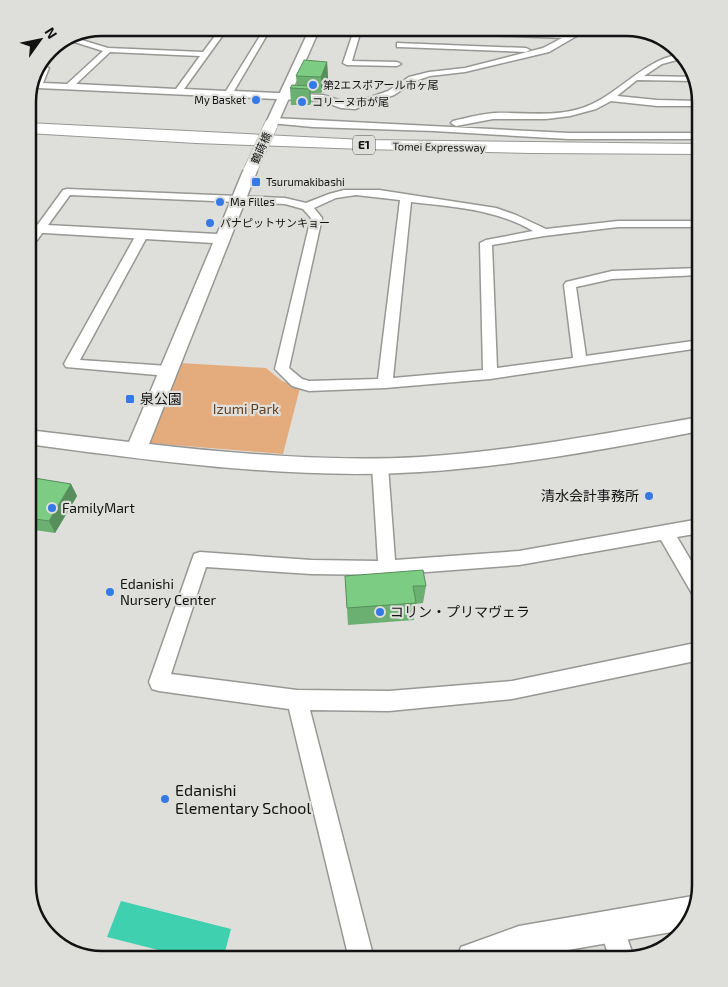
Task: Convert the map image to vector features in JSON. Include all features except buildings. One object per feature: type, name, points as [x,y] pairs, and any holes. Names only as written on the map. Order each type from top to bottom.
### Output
[{"type":"highway","name":"Tomei Expressway","points":[[36,129],[167,137],[409,147],[692,149]]},
{"type":"highway","name":"Tomei Expressway","points":[[36,142],[407,158],[692,162]]},
{"type":"street","points":[[178,92],[218,36]]},
{"type":"street","points":[[229,93],[263,36]]},
{"type":"street","name":"鶴蒔橋","points":[[136,450],[250,171],[311,36]]},
{"type":"street","points":[[355,36],[347,63],[397,70],[412,80]]},
{"type":"street","points":[[397,70],[402,36]]},
{"type":"street","points":[[400,45],[447,59],[465,70],[546,50],[571,36]]},
{"type":"street","points":[[77,41],[108,50],[206,54]]},
{"type":"street","points":[[69,86],[108,50]]},
{"type":"street","points":[[44,70],[38,85],[323,98],[352,107],[391,93],[412,80],[429,74],[447,59],[546,50]]},
{"type":"street","points":[[453,129],[456,123],[484,118],[498,116],[528,117],[575,112],[592,107],[611,98],[668,58],[674,57]]},
{"type":"street","points":[[637,78],[688,79]]},
{"type":"street","points":[[611,98],[657,103],[692,104]]},
{"type":"street","points":[[272,123],[453,129],[569,136],[692,136]]},
{"type":"street","points":[[307,207],[323,198],[346,191],[376,193],[494,210],[534,226],[544,233]]},
{"type":"street","points":[[36,227],[66,192],[285,201],[307,207],[317,218],[282,359],[282,369],[296,383],[309,386],[385,383],[490,374],[692,345]]},
{"type":"street","points":[[385,383],[406,198]]},
{"type":"street","points":[[490,374],[486,244],[544,233],[618,224],[692,224]]},
{"type":"street","points":[[36,229],[223,239]]},
{"type":"street","points":[[142,235],[71,364],[168,371]]},
{"type":"street","points":[[580,362],[570,285],[612,275],[692,272]]},
{"type":"street","points":[[36,438],[280,465],[380,466],[426,464],[504,456],[692,425]]},
{"type":"street","points":[[380,466],[387,568]]},
{"type":"street","points":[[692,528],[519,558],[387,568],[311,567],[200,559],[159,682],[297,700],[389,702],[512,690],[692,653]]},
{"type":"street","points":[[666,533],[692,578]]},
{"type":"street","points":[[297,700],[359,951]]},
{"type":"street","points":[[496,951],[519,942],[685,913]]},
{"type":"street","points":[[610,925],[619,951]]},
{"type":"green space","name":"Izumi Park","points":[[180,363],[266,368],[282,381],[300,388],[283,454],[149,443]]},
{"type":"shaded area","points":[[121,901],[231,929],[225,951],[162,951],[107,937]]},
{"type":"place","name":"第2エスポアール市ヶ尾","points":[[313,85]]},
{"type":"place","name":"My Basket","points":[[256,100]]},
{"type":"place","name":"コリーヌ市が尾","points":[[302,102]]},
{"type":"place","name":"Tsurumakibashi","points":[[256,182]]},
{"type":"place","name":"Ma Filles","points":[[220,202]]},
{"type":"place","name":"パナピットサンキョー","points":[[210,223]]},
{"type":"place","name":"泉公園","points":[[130,399]]},
{"type":"place","name":"清水会計事務所","points":[[649,496]]},
{"type":"place","name":"FamilyMart","points":[[52,508]]},
{"type":"place","name":"Edanishi Nursery Center","points":[[110,592]]},
{"type":"place","name":"コリン・プリマヴェラ","points":[[380,612]]},
{"type":"place","name":"Edanishi Elementary School","points":[[165,799]]}]
